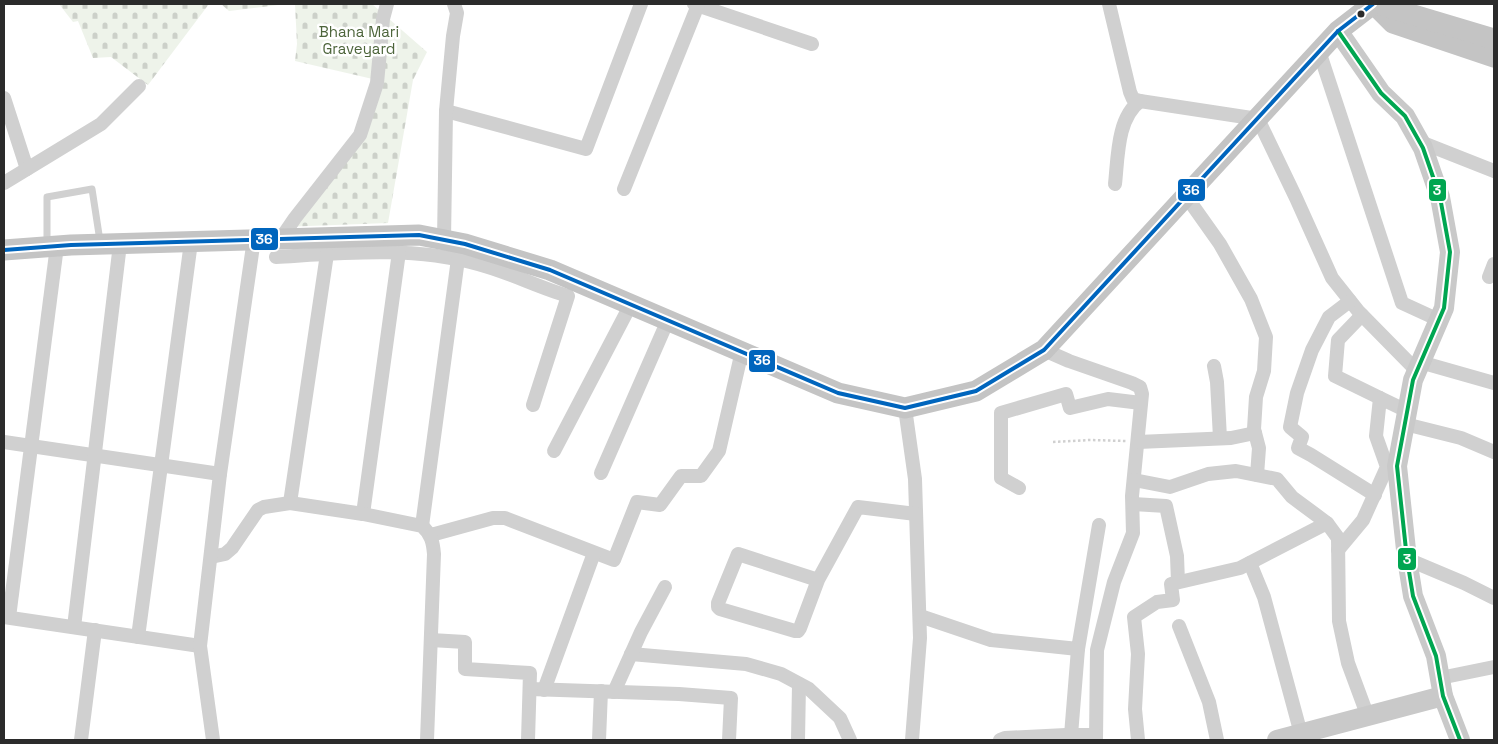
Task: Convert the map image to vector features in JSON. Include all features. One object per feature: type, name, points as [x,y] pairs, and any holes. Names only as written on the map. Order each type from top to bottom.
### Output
[{"type":"main road","points":[[1374,4],[1393,23],[1494,57]]},
{"type":"main road","points":[[4,250],[254,239],[278,248],[419,235],[466,244],[550,270],[838,393],[905,408],[976,391],[1044,350],[1338,31],[1374,4],[1397,9],[1494,39]]},
{"type":"street","points":[[386,4],[377,83],[360,136],[295,218],[278,248],[327,254],[399,252],[458,259],[506,272],[568,296],[533,404]]},
{"type":"street","points":[[444,240],[446,111],[453,36],[458,13],[454,4]]},
{"type":"street","points":[[446,111],[586,149],[641,4]]},
{"type":"street","points":[[624,189],[696,4],[812,44]]},
{"type":"street","points":[[1109,4],[1133,99],[1258,119],[1332,278],[1362,315],[1418,367],[1494,383]]},
{"type":"street","points":[[1338,31],[1380,93],[1405,116],[1423,148],[1440,197],[1450,252],[1444,308],[1413,380],[1397,466],[1413,596],[1436,656],[1441,687],[1460,740]]},
{"type":"street","points":[[1319,51],[1402,303],[1439,320]]},
{"type":"street","points":[[4,184],[101,124],[139,86]]},
{"type":"street","points":[[4,98],[27,169]]},
{"type":"street","points":[[1115,184],[1123,125],[1132,107],[1140,101]]},
{"type":"street","points":[[1418,140],[1494,171]]},
{"type":"street","points":[[1186,196],[1224,251],[1251,299],[1266,337],[1264,371],[1256,397],[1254,429],[1259,448],[1257,475]]},
{"type":"street","points":[[213,740],[200,646],[220,474],[254,239]]},
{"type":"street","points":[[138,637],[191,242]]},
{"type":"street","points":[[74,628],[95,456],[111,244]]},
{"type":"street","points":[[52,247],[31,446],[6,617],[200,646]]},
{"type":"street","points":[[363,514],[399,252]]},
{"type":"street","points":[[290,503],[327,254]]},
{"type":"street","points":[[427,740],[434,554],[426,531],[458,259]]},
{"type":"street","points":[[1350,301],[1329,317],[1312,350],[1297,393],[1290,427],[1302,437],[1298,448],[1374,495]]},
{"type":"street","points":[[554,451],[631,304]]},
{"type":"street","points":[[1362,315],[1338,340],[1335,376],[1380,398],[1406,417],[1494,452]]},
{"type":"street","points":[[601,473],[668,320]]},
{"type":"street","points":[[1000,740],[1005,738],[1071,735],[1096,737],[1097,650],[1114,582],[1133,533],[1132,504],[1142,394],[1140,387],[1069,362],[1044,350]]},
{"type":"street","points":[[211,557],[225,554],[232,548],[258,510],[264,507],[290,503],[363,514],[426,531],[493,518],[505,518],[614,560],[638,502],[660,505],[681,476],[701,476],[719,452],[742,351]]},
{"type":"street","points":[[1214,366],[1220,438]]},
{"type":"street","points":[[1019,488],[1001,478],[1001,413],[1066,394],[1070,408],[1108,399],[1141,403]]},
{"type":"street","points":[[1338,550],[1363,520],[1387,467],[1376,436],[1380,398]]},
{"type":"street","points":[[905,408],[915,479],[920,616],[912,740]]},
{"type":"street","points":[[1138,442],[1220,438],[1255,433]]},
{"type":"street","points":[[4,442],[220,474]]},
{"type":"street","points":[[1134,480],[1170,487],[1208,474],[1236,471],[1277,478],[1292,497],[1327,523],[1338,538],[1340,621],[1348,663],[1368,716]]},
{"type":"street","points":[[1132,504],[1166,506],[1177,556],[1178,582]]},
{"type":"street","points":[[818,580],[738,554],[718,606],[720,609],[729,612],[798,631],[818,580],[858,507],[916,514]]},
{"type":"street","points":[[1138,740],[1135,709],[1138,654],[1134,617],[1158,602],[1173,600],[1171,584],[1240,568],[1327,523]]},
{"type":"street","points":[[1071,735],[1078,648],[1099,525]]},
{"type":"street","points":[[544,690],[594,553]]},
{"type":"street","points":[[1407,559],[1494,598]]},
{"type":"street","points":[[1250,564],[1264,597],[1301,734]]},
{"type":"street","points":[[599,740],[607,691],[631,654],[665,587]]},
{"type":"street","points":[[920,616],[990,640],[1078,648]]},
{"type":"street","points":[[1179,626],[1209,702],[1217,740]]},
{"type":"street","points":[[82,740],[95,630]]},
{"type":"street","points":[[431,640],[465,642],[465,668],[530,673],[528,740]]},
{"type":"street","points":[[631,654],[746,664],[781,674],[809,689],[840,718],[850,740]]},
{"type":"street","points":[[1277,740],[1368,716],[1494,667]]},
{"type":"street","points":[[798,740],[799,684]]},
{"type":"street","points":[[530,689],[731,698],[729,740]]},
{"type":"lane","points":[[52,247],[46,197],[92,189],[111,244]]},
{"type":"path","points":[[1052,442],[1090,440],[1138,442]]},
{"type":"green space","points":[[59,4],[209,4],[148,85],[111,57],[93,58],[78,21],[73,22]]},
{"type":"green space","name":"Bhana Mari Graveyard","points":[[221,4],[286,4],[229,11]]},
{"type":"green space","name":"Bhana Mari Graveyard","points":[[295,4],[372,4],[427,52],[413,80],[388,223],[282,227],[360,135],[377,80],[295,61],[297,44]]},
{"type":"transit line","name":"36","points":[[4,250],[71,245],[419,235],[465,244],[550,270],[838,393],[905,408],[976,391],[1044,350],[1338,31],[1373,4]]},
{"type":"transit line","name":"3","points":[[1338,31],[1381,93],[1405,116],[1423,148],[1440,197],[1450,252],[1444,308],[1413,380],[1397,466],[1413,596],[1436,656],[1443,696],[1460,740]]}]
